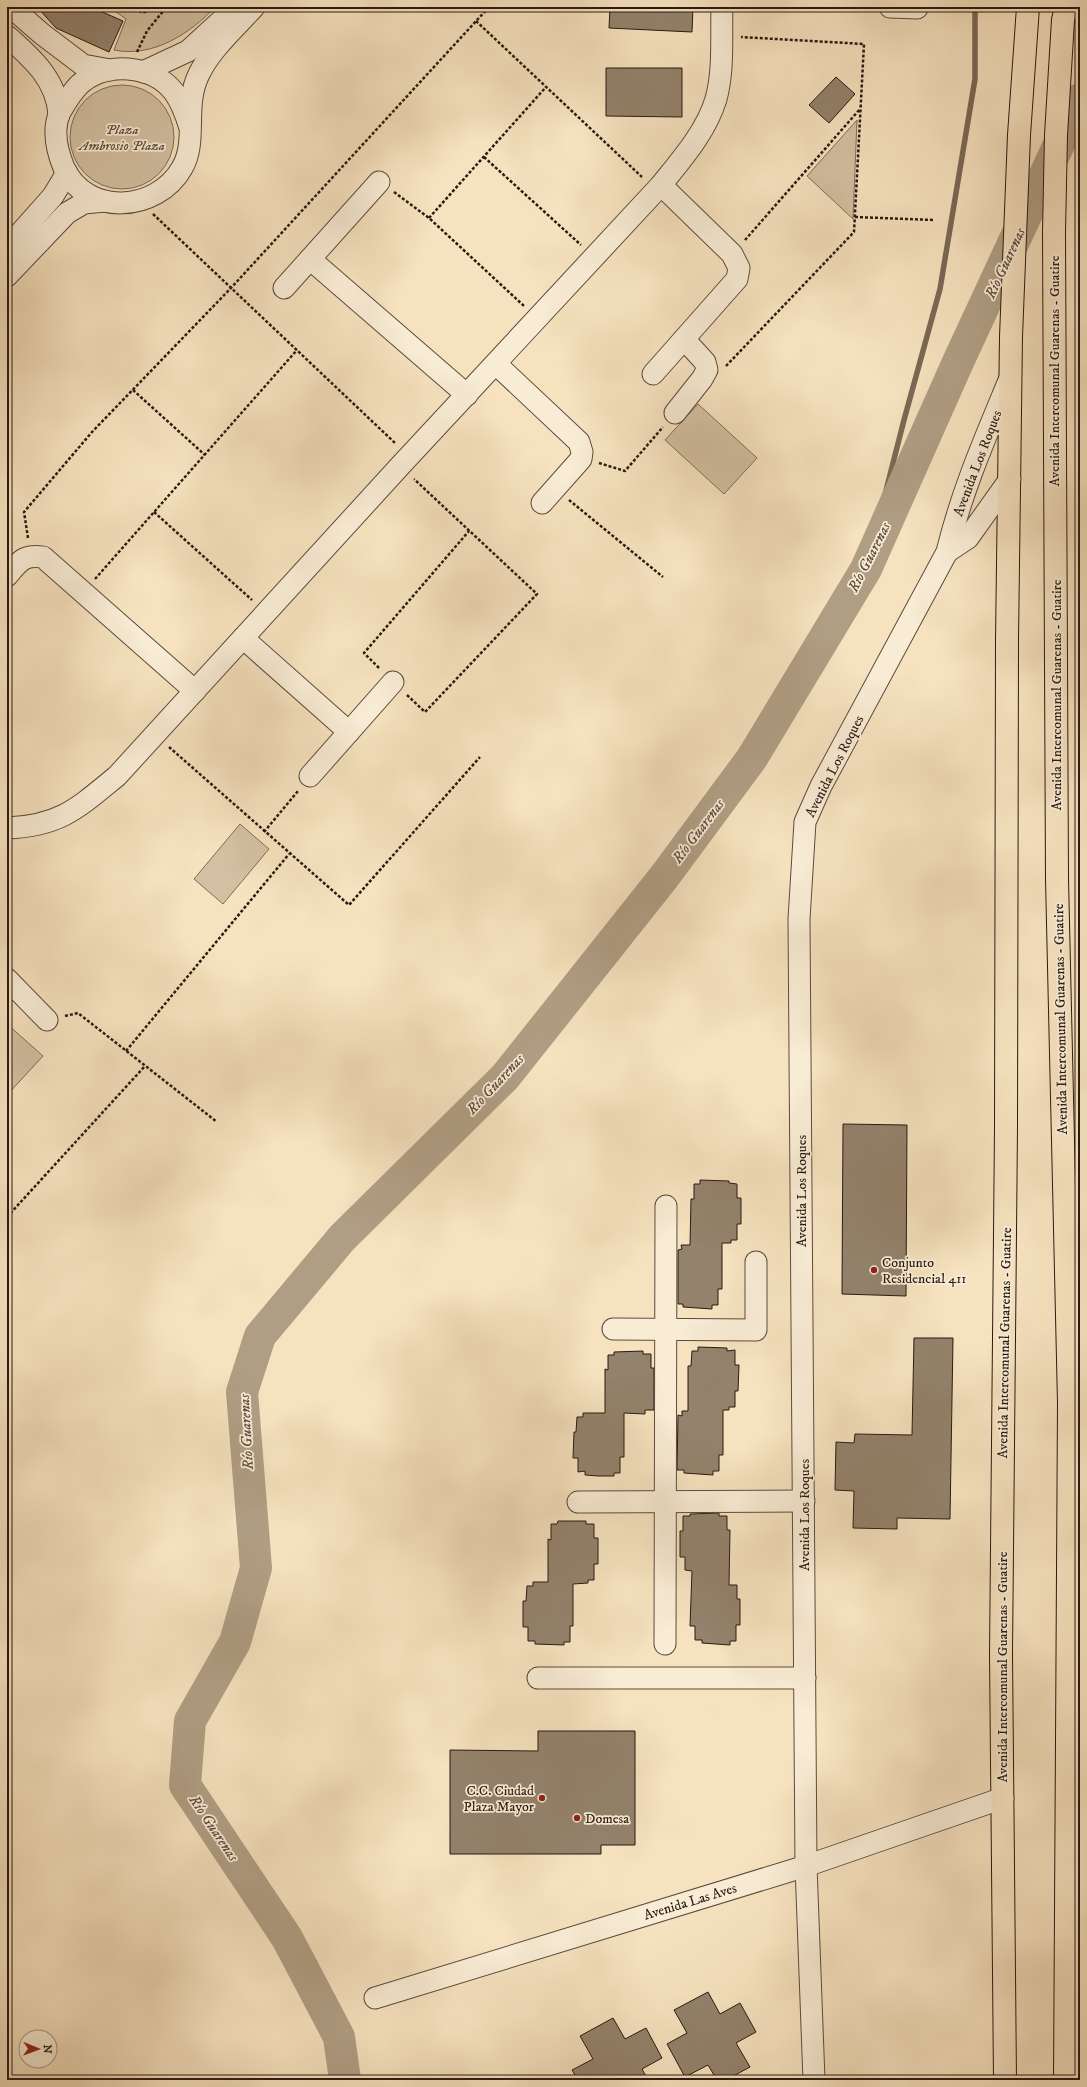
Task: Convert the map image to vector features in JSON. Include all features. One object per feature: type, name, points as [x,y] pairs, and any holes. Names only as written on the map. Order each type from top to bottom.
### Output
[{"type":"main road","name":"Avenida Intercomunal Guarenas - Guatire","points":[[1005,2080],[1001,1654],[1006,1136],[1007,640],[1011,337],[1019,135],[1028,7]]},
{"type":"main road","name":"Avenida Intercomunal Guarenas - Guatire","points":[[1065,14],[1056,135],[1054,232],[1057,887],[1069,1403],[1065,2080]]},
{"type":"street","points":[[11,7],[48,39],[83,65],[110,70]]},
{"type":"street","points":[[143,72],[188,51],[236,7]]},
{"type":"street","points":[[7,36],[22,49],[46,76],[58,102],[59,115],[56,135],[58,155],[67,173],[76,184],[89,194],[105,201],[122,204],[139,202],[156,195],[171,184],[182,168],[189,148],[190,99],[198,75],[210,57],[254,7]]},
{"type":"street","points":[[7,828],[30,827],[55,820],[78,807],[117,776],[405,461],[659,188],[691,147],[716,100],[719,77],[722,7]]},
{"type":"street","points":[[890,7],[917,8]]},
{"type":"street","points":[[59,115],[67,98],[80,84],[94,75],[110,70],[126,69],[143,72],[160,79],[173,91],[184,108],[190,128]]},
{"type":"street","points":[[7,248],[53,196],[67,173]]},
{"type":"street","points":[[284,288],[380,182]]},
{"type":"street","points":[[652,374],[737,279],[739,268],[732,254],[659,188]]},
{"type":"street","points":[[7,276],[67,212],[84,203],[105,201]]},
{"type":"street","points":[[310,259],[467,395]]},
{"type":"street","points":[[675,413],[702,379],[707,370],[705,362],[684,339]]},
{"type":"street","points":[[496,364],[579,442],[582,452],[581,458],[549,495]]},
{"type":"street","name":"Avenida Los Roques","points":[[814,2080],[806,1866],[799,919],[805,822],[821,786],[947,552],[956,513],[970,474],[1011,375]]},
{"type":"street","name":"Avenida Los Roques","points":[[947,552],[968,538],[1010,479]]},
{"type":"street","points":[[7,576],[21,560],[31,555],[43,557],[194,692]]},
{"type":"street","points":[[243,638],[349,732]]},
{"type":"street","points":[[310,776],[393,682]]},
{"type":"street","points":[[7,979],[47,1020]]},
{"type":"street","points":[[665,1644],[666,1206]]},
{"type":"street","points":[[613,1329],[756,1330],[756,1262]]},
{"type":"street","points":[[578,1502],[665,1503],[804,1501]]},
{"type":"street","points":[[538,1678],[805,1678]]},
{"type":"street","name":"Avenida Las Aves","points":[[375,1998],[806,1866],[1003,1798]]},
{"type":"path","points":[[135,7],[140,12],[145,12],[152,7],[164,10],[173,10],[179,7]]},
{"type":"path","points":[[31,555],[24,512],[92,432],[231,288],[489,7]]},
{"type":"path","points":[[143,72],[137,52],[147,31],[164,10]]},
{"type":"path","points":[[476,21],[546,87],[659,188]]},
{"type":"path","points":[[707,370],[723,370],[854,232],[864,44],[721,36]]},
{"type":"path","points":[[429,218],[546,87]]},
{"type":"path","points":[[732,254],[861,109]]},
{"type":"path","points":[[484,157],[594,258]]},
{"type":"path","points":[[380,182],[429,218],[537,318]]},
{"type":"path","points":[[139,202],[297,350],[405,461],[469,530],[537,594],[425,712],[393,682]]},
{"type":"path","points":[[855,217],[934,220]]},
{"type":"path","points":[[83,592],[297,350]]},
{"type":"path","points":[[133,390],[205,455]]},
{"type":"path","points":[[581,458],[624,471],[675,413]]},
{"type":"path","points":[[549,495],[663,577]]},
{"type":"path","points":[[154,512],[266,613]]},
{"type":"path","points":[[364,654],[469,530]]},
{"type":"path","points":[[155,735],[349,905],[480,757]]},
{"type":"path","points":[[264,832],[310,776]]},
{"type":"path","points":[[126,1051],[289,854]]},
{"type":"path","points":[[47,1020],[78,1013],[217,1122]]},
{"type":"path","points":[[7,1218],[145,1066]]},
{"type":"green space","points":[[109,7],[215,7],[194,26],[169,42],[156,47],[128,52],[114,50],[126,19]]},
{"type":"green space","name":"Plaza Ambrosio Plaza","points":[[122,85],[142,89],[159,100],[170,117],[174,137],[170,157],[159,174],[142,185],[122,189],[102,185],[85,174],[74,157],[70,137],[74,117],[85,100],[102,89]]},
{"type":"green space","points":[[857,120],[853,219],[807,176]]},
{"type":"green space","points":[[698,404],[757,458],[724,494],[665,440]]},
{"type":"green space","points":[[240,824],[269,849],[223,904],[194,879]]},
{"type":"green space","points":[[7,1024],[43,1056],[7,1095]]},
{"type":"building","points":[[37,7],[91,7],[123,21],[109,52],[56,28]]},
{"type":"building","points":[[610,7],[693,7],[692,32],[609,28]]},
{"type":"building","points":[[606,68],[682,68],[682,117],[606,116]]},
{"type":"building","points":[[836,77],[855,94],[829,123],[809,105]]},
{"type":"building","points":[[843,1124],[907,1125],[906,1296],[842,1294]]},
{"type":"building","points":[[700,1180],[729,1181],[729,1183],[737,1184],[737,1198],[741,1198],[741,1224],[737,1224],[737,1240],[731,1240],[731,1243],[722,1243],[722,1289],[718,1289],[718,1305],[712,1305],[712,1309],[683,1307],[683,1304],[678,1304],[678,1250],[682,1249],[681,1245],[690,1245],[691,1199],[694,1199],[694,1184],[700,1184]]},
{"type":"building","points":[[914,1338],[953,1338],[950,1519],[897,1518],[897,1529],[853,1528],[854,1491],[835,1490],[836,1442],[854,1443],[855,1434],[912,1435]]},
{"type":"building","points":[[698,1347],[727,1348],[727,1351],[735,1350],[735,1365],[739,1365],[738,1391],[735,1391],[735,1407],[729,1407],[729,1410],[723,1410],[723,1455],[719,1455],[719,1471],[713,1471],[713,1475],[684,1473],[684,1470],[677,1470],[678,1415],[682,1416],[682,1411],[688,1411],[688,1366],[691,1366],[692,1351],[698,1351]]},
{"type":"building","points":[[643,1351],[643,1354],[651,1354],[651,1368],[654,1368],[654,1410],[645,1410],[645,1414],[624,1413],[624,1457],[620,1457],[620,1473],[614,1473],[614,1476],[598,1476],[585,1475],[585,1471],[578,1472],[578,1458],[573,1458],[574,1432],[576,1432],[577,1417],[583,1417],[583,1413],[605,1413],[605,1369],[608,1370],[608,1355],[614,1355],[614,1352]]},
{"type":"building","points":[[719,1513],[719,1516],[727,1516],[727,1530],[730,1530],[729,1585],[737,1585],[737,1599],[740,1599],[740,1625],[736,1625],[736,1641],[730,1641],[730,1645],[702,1643],[702,1640],[695,1640],[695,1626],[690,1626],[692,1571],[685,1570],[685,1557],[680,1557],[680,1531],[683,1531],[683,1516],[690,1516],[690,1514]]},
{"type":"building","points":[[558,1521],[586,1521],[586,1524],[594,1524],[594,1538],[598,1538],[598,1564],[594,1564],[594,1580],[588,1580],[588,1583],[573,1584],[573,1626],[570,1626],[570,1642],[564,1642],[564,1645],[535,1644],[535,1641],[528,1641],[528,1627],[523,1627],[523,1601],[526,1601],[527,1586],[533,1586],[533,1582],[548,1582],[548,1539],[551,1540],[551,1524],[557,1524]]},
{"type":"building","name":"C.C. Ciudad Plaza Mayor","points":[[538,1731],[635,1731],[635,1845],[601,1845],[601,1854],[450,1854],[450,1750],[538,1751]]},
{"type":"building","points":[[708,1992],[720,2014],[740,2003],[756,2032],[736,2043],[750,2067],[726,2080],[717,2080],[708,2065],[685,2077],[667,2044],[687,2033],[674,2010]]},
{"type":"building","points":[[613,2018],[625,2039],[646,2028],[662,2058],[642,2069],[648,2080],[578,2080],[572,2070],[593,2059],[580,2036]]},
{"type":"waterway","points":[[866,569],[904,420],[940,289],[975,79],[975,7]]},
{"type":"waterway","name":"Río Guarenas","points":[[345,2080],[339,2037],[287,1938],[185,1785],[190,1721],[235,1642],[256,1568],[242,1392],[260,1336],[342,1238],[505,1077],[664,877],[752,758],[866,569],[958,362],[1080,99]]},
{"type":"place","name":"Conjunto Residencial 411","points":[[874,1270]]},
{"type":"place","name":"C.C. Ciudad Plaza Mayor","points":[[542,1798]]},
{"type":"place","name":"Domesa","points":[[577,1818]]}]
